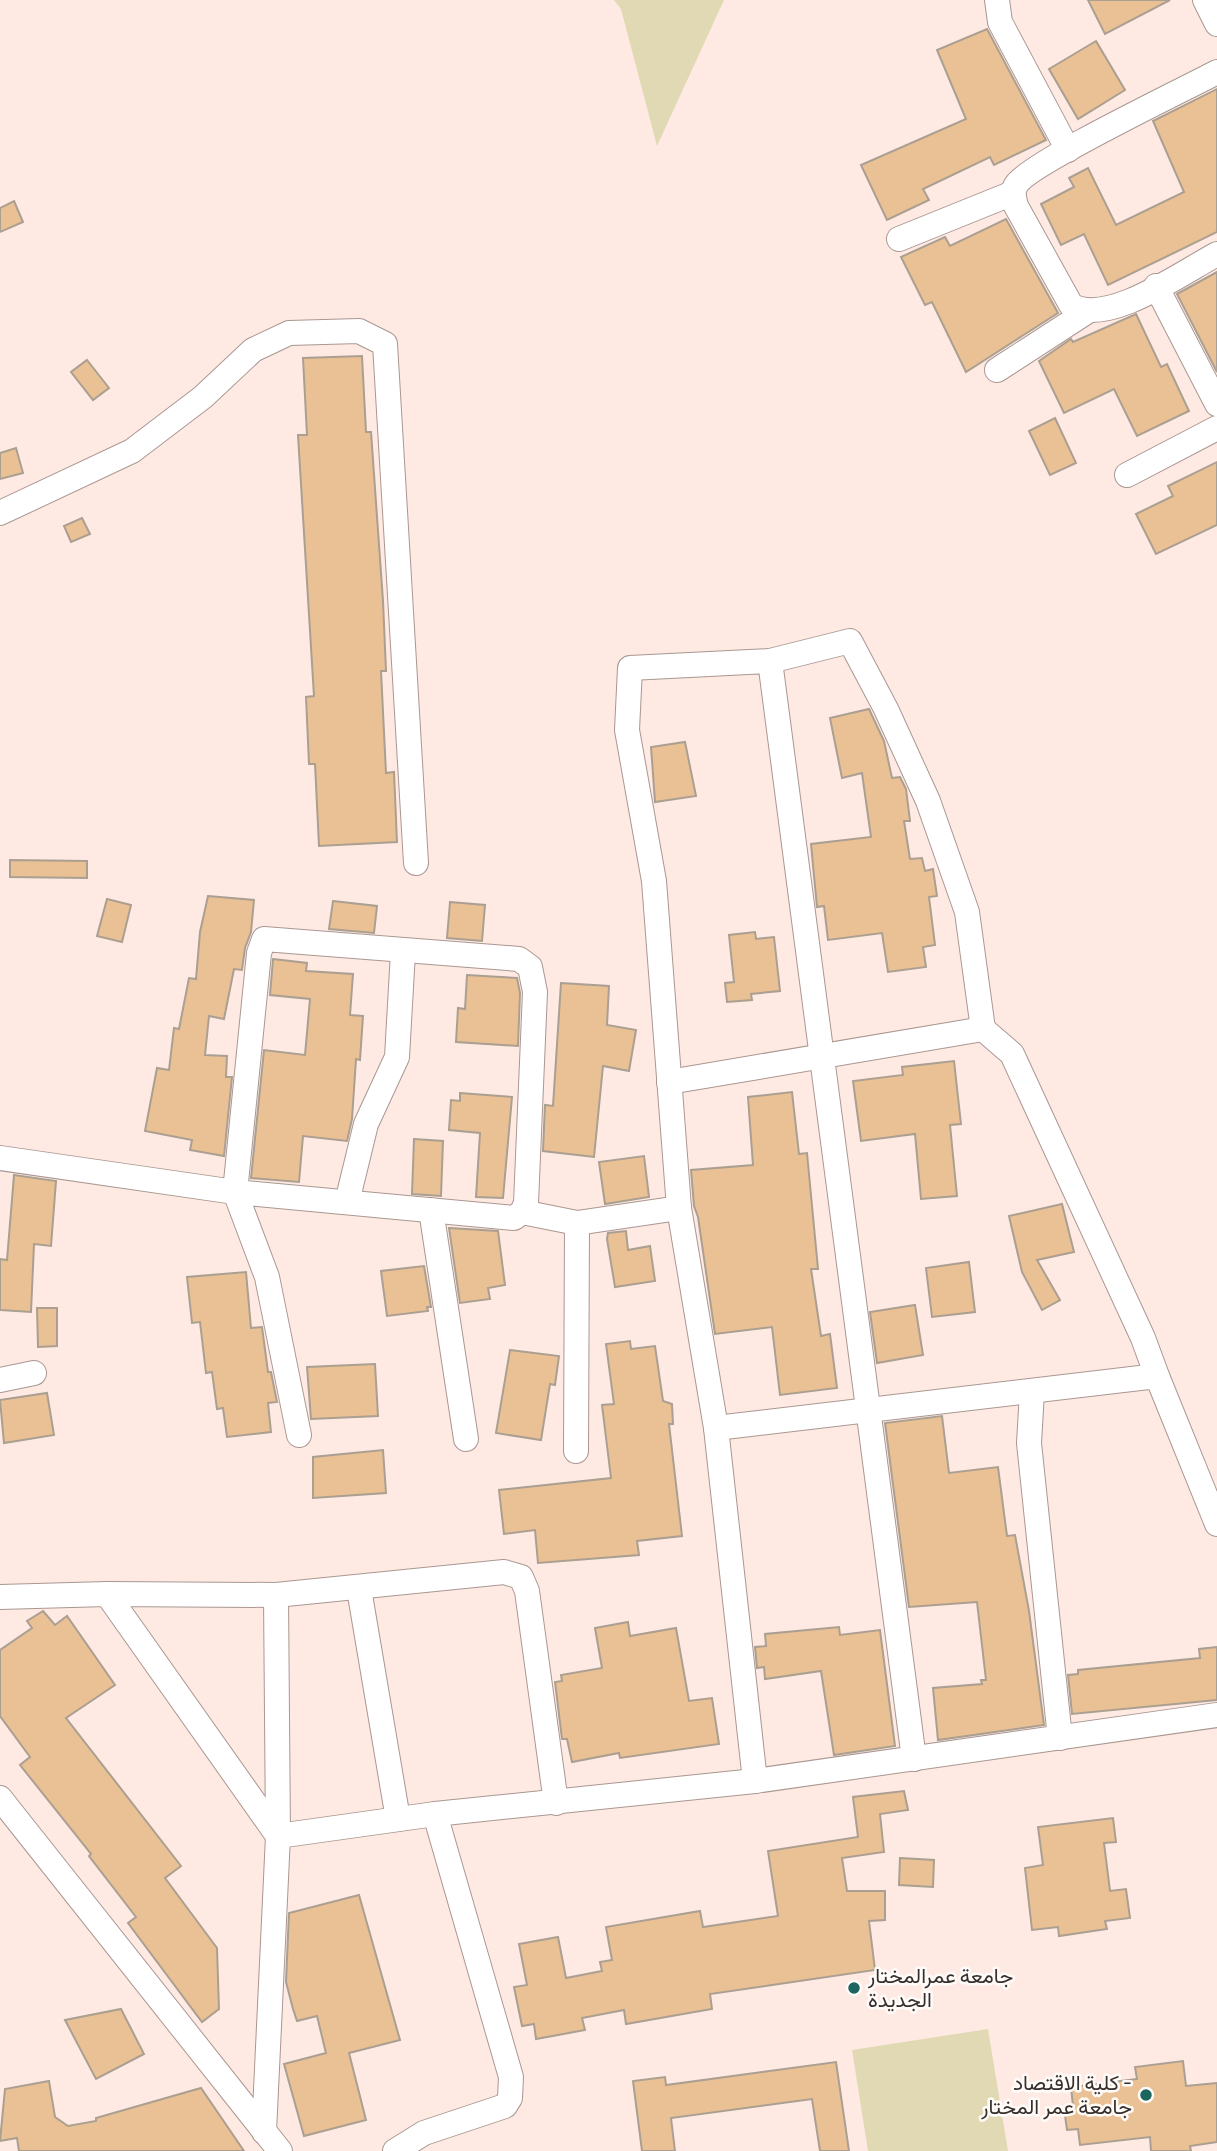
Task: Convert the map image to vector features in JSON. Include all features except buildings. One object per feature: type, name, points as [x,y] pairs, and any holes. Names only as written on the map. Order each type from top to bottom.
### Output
[{"type":"street","points":[[997,0],[1000,22],[1068,150]]},
{"type":"street","points":[[1205,0],[1217,24]]},
{"type":"street","points":[[1217,72],[1068,150],[1016,183],[1013,193],[1016,206],[1071,305],[1088,311],[1114,308],[1217,254]]},
{"type":"street","points":[[899,239],[1013,193]]},
{"type":"street","points":[[1156,286],[1217,404]]},
{"type":"street","points":[[997,370],[1088,311]]},
{"type":"street","points":[[0,513],[132,451],[203,397],[253,350],[289,333],[359,331],[385,344],[416,863]]},
{"type":"street","points":[[1127,475],[1217,428]]},
{"type":"street","points":[[755,1781],[716,1428],[679,1208],[654,881],[627,730],[630,668],[770,661],[850,641],[886,709],[928,801],[967,912],[983,1029],[1012,1054],[1143,1338],[1217,1524]]},
{"type":"street","points":[[770,661],[914,1759]]},
{"type":"street","points":[[0,1158],[235,1192],[513,1218],[522,1212],[526,1203],[535,992],[530,967],[519,959],[264,939],[259,953],[235,1192],[267,1277],[299,1435]]},
{"type":"street","points":[[347,1202],[366,1124],[397,1057],[403,952]]},
{"type":"street","points":[[669,1082],[983,1029]]},
{"type":"street","points":[[522,1212],[577,1223],[679,1208]]},
{"type":"street","points":[[431,1210],[466,1439]]},
{"type":"street","points":[[576,1451],[577,1223]]},
{"type":"street","points":[[0,1380],[34,1373]]},
{"type":"street","points":[[716,1428],[1157,1376]]},
{"type":"street","points":[[1032,1392],[1029,1443],[1060,1738]]},
{"type":"street","points":[[0,1597],[107,1594],[276,1595],[359,1589],[504,1572],[521,1577],[527,1591],[556,1803]]},
{"type":"street","points":[[359,1589],[398,1819]]},
{"type":"street","points":[[107,1594],[278,1836]]},
{"type":"street","points":[[264,2132],[278,1836],[276,1595]]},
{"type":"street","points":[[278,1836],[435,1814],[755,1781],[1217,1715]]},
{"type":"street","points":[[0,1798],[280,2151]]},
{"type":"street","points":[[394,2151],[424,2133],[505,2106],[510,2098],[511,2077],[435,1814]]},
{"type":"shaded area","points":[[614,0],[724,0],[657,146],[621,9]]},
{"type":"shaded area","points":[[988,2029],[1008,2151],[868,2151],[852,2050]]},
{"type":"place","name":"جامعة عمرالمختار الجديدة","points":[[854,1988]]},
{"type":"place","name":"كلية الاقتصاد - جامعة عمر المختار","points":[[1146,2095]]}]
